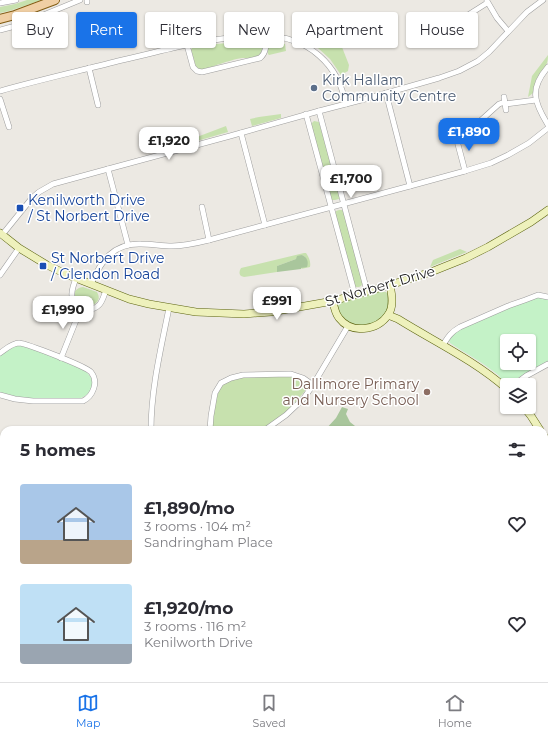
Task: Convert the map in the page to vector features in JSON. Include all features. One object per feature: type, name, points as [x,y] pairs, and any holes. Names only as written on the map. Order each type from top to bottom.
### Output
[{"type":"main road","points":[[4,27],[15,15],[55,0]]},
{"type":"street","points":[[0,3],[16,0]]},
{"type":"street","points":[[4,27],[19,25],[80,0]]},
{"type":"street","points":[[1,234],[32,198],[53,184],[386,93],[460,71],[478,61],[489,52],[526,12],[543,0]]},
{"type":"street","points":[[471,12],[487,2],[497,18],[508,31]]},
{"type":"street","points":[[284,39],[296,41],[321,57],[338,79],[346,104]]},
{"type":"street","points":[[0,91],[171,48]]},
{"type":"street","points":[[188,48],[193,67],[197,71],[202,72],[260,58],[263,55],[265,48]]},
{"type":"street","points":[[91,284],[98,269],[105,259],[116,250],[128,245],[183,245],[209,240],[465,171],[491,163],[508,155],[529,143],[548,127],[539,111],[535,94],[538,81],[548,67]]},
{"type":"street","points":[[89,68],[98,105]]},
{"type":"street","points":[[386,93],[410,186]]},
{"type":"street","points":[[0,99],[9,127]]},
{"type":"street","points":[[465,171],[453,138],[462,136],[504,101],[536,100]]},
{"type":"street","points":[[504,101],[506,110]]},
{"type":"street","points":[[319,111],[367,291]]},
{"type":"street","points":[[306,114],[355,295]]},
{"type":"street","points":[[241,133],[264,225]]},
{"type":"street","points":[[108,169],[128,245]]},
{"type":"street","points":[[202,208],[209,240]]},
{"type":"street","name":"St Norbert Drive","points":[[1,234],[19,248],[48,265],[129,299],[169,308],[196,312],[252,313],[292,309],[333,301],[440,269],[488,248],[548,210]]},
{"type":"street","points":[[0,275],[19,248]]},
{"type":"street","points":[[76,278],[72,290],[72,296],[75,304],[81,308],[96,308],[101,303],[106,290]]},
{"type":"street","points":[[333,301],[337,316],[342,322],[348,326],[367,329],[376,326],[388,315],[392,302],[390,285]]},
{"type":"street","points":[[443,345],[453,330],[508,306],[538,295],[548,297]]},
{"type":"street","points":[[60,358],[81,308]]},
{"type":"street","points":[[151,426],[156,375],[169,308]]},
{"type":"street","points":[[388,315],[398,319],[443,345],[500,383]]},
{"type":"street","points":[[271,426],[286,415],[304,398],[348,326]]},
{"type":"street","points":[[0,353],[14,344],[19,343],[29,345],[87,370],[92,375],[94,381],[91,394],[86,399],[79,401],[33,401],[15,399],[0,395]]},
{"type":"street","points":[[523,378],[548,364]]},
{"type":"street","points":[[210,426],[215,393],[221,383],[231,378],[243,375],[291,374],[303,378],[313,385]]},
{"type":"street","points":[[529,414],[537,426]]},
{"type":"green space","points":[[27,0],[42,0],[0,13],[0,7]]},
{"type":"green space","points":[[224,43],[224,48],[262,48],[262,52],[255,57],[234,60],[205,70],[196,67],[191,50],[192,48],[216,48],[216,44]]},
{"type":"green space","points":[[285,44],[286,51],[268,54],[267,48],[284,48]]},
{"type":"green space","points":[[318,48],[342,48],[349,65],[348,71],[341,75],[330,59]]},
{"type":"green space","points":[[548,55],[548,59],[537,79],[533,93],[528,97],[532,76]]},
{"type":"green space","points":[[281,114],[281,118],[252,126],[250,119],[259,117]]},
{"type":"green space","points":[[314,121],[319,122],[340,197],[339,199],[332,200],[331,198],[311,124]]},
{"type":"green space","points":[[226,126],[228,132],[190,143],[189,140]]},
{"type":"green space","points":[[339,210],[344,212],[363,283],[359,287],[354,286],[335,215],[336,211]]},
{"type":"green space","points":[[460,249],[467,252],[430,267],[433,260]]},
{"type":"green space","points":[[306,253],[309,258],[310,267],[301,269],[307,261],[302,255],[296,259],[277,266],[277,272],[244,277],[240,274],[241,268]]},
{"type":"green space","points":[[302,255],[307,260],[307,267],[277,272],[277,266],[296,259],[297,256]]},
{"type":"green space","points":[[83,287],[97,292],[99,298],[96,303],[91,306],[80,304],[75,297],[75,292],[77,289]]},
{"type":"green space","points":[[380,291],[386,292],[390,298],[387,313],[374,324],[354,326],[340,316],[337,307],[342,301]]},
{"type":"green space","points":[[538,297],[548,299],[548,361],[536,368],[536,334],[500,334],[500,370],[532,370],[518,378],[501,378],[450,343],[449,340],[455,332],[509,307]]},
{"type":"green space","points":[[18,345],[38,351],[84,370],[92,380],[91,389],[86,395],[77,399],[32,398],[0,393],[0,355],[9,348]]},
{"type":"green space","points":[[287,375],[303,381],[306,387],[305,391],[286,413],[268,426],[212,426],[216,400],[223,385],[228,381],[243,377]]},
{"type":"green space","points":[[342,407],[348,409],[346,414],[350,422],[355,426],[329,426],[336,418]]},
{"type":"place","name":"Kirk Hallam Community Centre","points":[[314,88]]},
{"type":"place","name":"Kenilworth Drive / St Norbert Drive","points":[[20,208]]},
{"type":"place","name":"St Norbert Drive / Glendon Road","points":[[43,266]]},
{"type":"place","name":"Dallimore Primary and Nursery School","points":[[427,392]]}]
